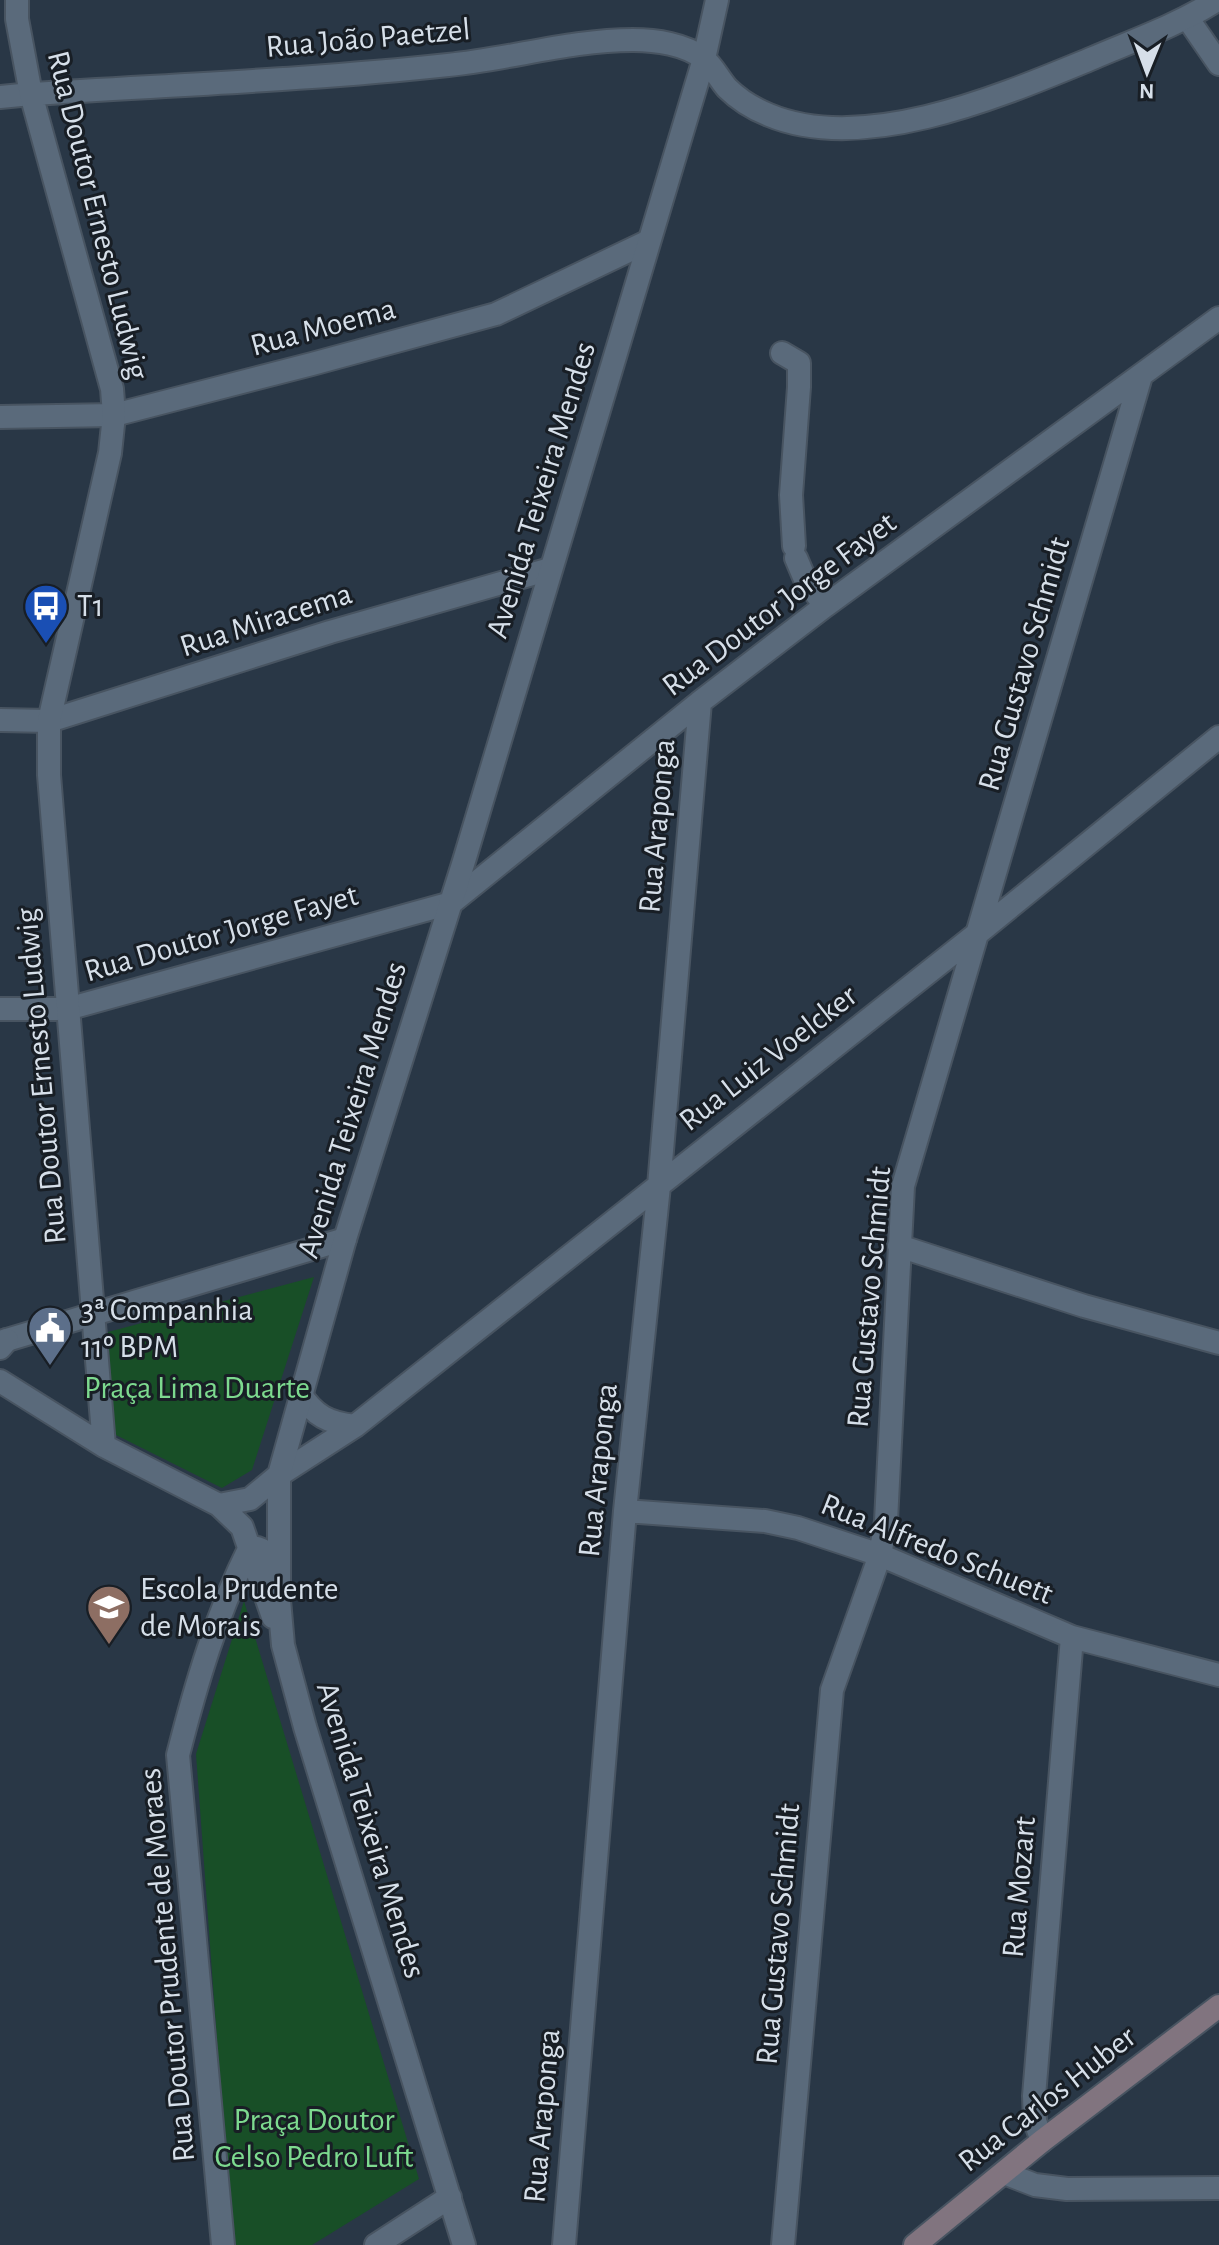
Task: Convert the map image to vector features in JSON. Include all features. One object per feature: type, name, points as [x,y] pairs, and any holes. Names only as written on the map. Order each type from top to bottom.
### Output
[{"type":"main road","name":"Rua Carlos Huber","points":[[915,2245],[1042,2141],[1219,2006]]},
{"type":"street","name":"Rua Doutor Ernesto Ludwig","points":[[17,0],[17,19],[31,94],[112,389],[114,415],[110,453],[49,721],[49,775],[104,1446]]},
{"type":"street","name":"Avenida Teixeira Mendes","points":[[464,2245],[305,1727],[283,1645],[279,1600],[279,1475],[345,1239],[451,903],[704,59],[717,0]]},
{"type":"street","name":"Rua João Paetzel","points":[[0,97],[380,72],[452,65],[597,40],[638,40],[673,44],[704,59],[729,90],[749,106],[771,116],[799,124],[839,127],[872,125],[923,118],[1006,93],[1188,19],[1217,0]]},
{"type":"street","points":[[1188,19],[1219,64]]},
{"type":"street","name":"Rua Moema","points":[[0,417],[114,415],[496,314],[647,242]]},
{"type":"street","name":"Rua Doutor Jorge Fayet","points":[[0,1009],[67,1009],[451,903],[700,702],[825,606],[1219,318]]},
{"type":"street","points":[[782,353],[799,363],[791,495],[795,552],[804,577],[825,606]]},
{"type":"street","name":"Rua Gustavo Schmidt","points":[[783,2245],[832,1690],[880,1555],[886,1521],[903,1186],[1141,376]]},
{"type":"street","name":"Rua Miracema","points":[[0,720],[49,721],[330,632],[550,569]]},
{"type":"street","name":"Rua Araponga","points":[[564,2245],[625,1511],[659,1186],[700,702]]},
{"type":"street","name":"Rua Luiz Voelcker","points":[[219,1505],[250,1499],[279,1475],[355,1426],[978,933],[1219,737]]},
{"type":"street","points":[[2,1343],[92,1313],[345,1239]]},
{"type":"street","points":[[899,1246],[1084,1306],[1219,1343]]},
{"type":"street","points":[[0,1381],[104,1446],[219,1505],[242,1527],[283,1645]]},
{"type":"street","points":[[300,1393],[309,1408],[321,1418],[355,1426]]},
{"type":"street","name":"Rua Alfredo Schuett","points":[[625,1511],[765,1521],[798,1528],[880,1555],[1072,1637],[1219,1675]]},
{"type":"street","points":[[250,1547],[267,1553],[279,1600]]},
{"type":"street","name":"Rua Doutor Prudente de Moraes","points":[[223,2245],[178,1755],[197,1681],[237,1572],[250,1547]]},
{"type":"street","name":"Rua Mozart","points":[[1042,2141],[1035,2121],[1034,2096],[1072,1637]]},
{"type":"street","points":[[1004,2173],[1035,2185],[1067,2189],[1219,2188]]},
{"type":"street","points":[[376,2245],[450,2197]]},
{"type":"green space","name":"Praça Lima Duarte","points":[[314,1277],[252,1470],[222,1488],[114,1434],[108,1332]]},
{"type":"green space","name":"Praça Doutor Celso Pedro Luft","points":[[244,1601],[419,2179],[312,2245],[232,2245],[196,1754]]},
{"type":"place","name":"T1","points":[[46,645]]},
{"type":"place","name":"3ª Companhia 11º BPM","points":[[50,1367]]},
{"type":"place","name":"Escola Prudente de Morais","points":[[109,1646]]}]
